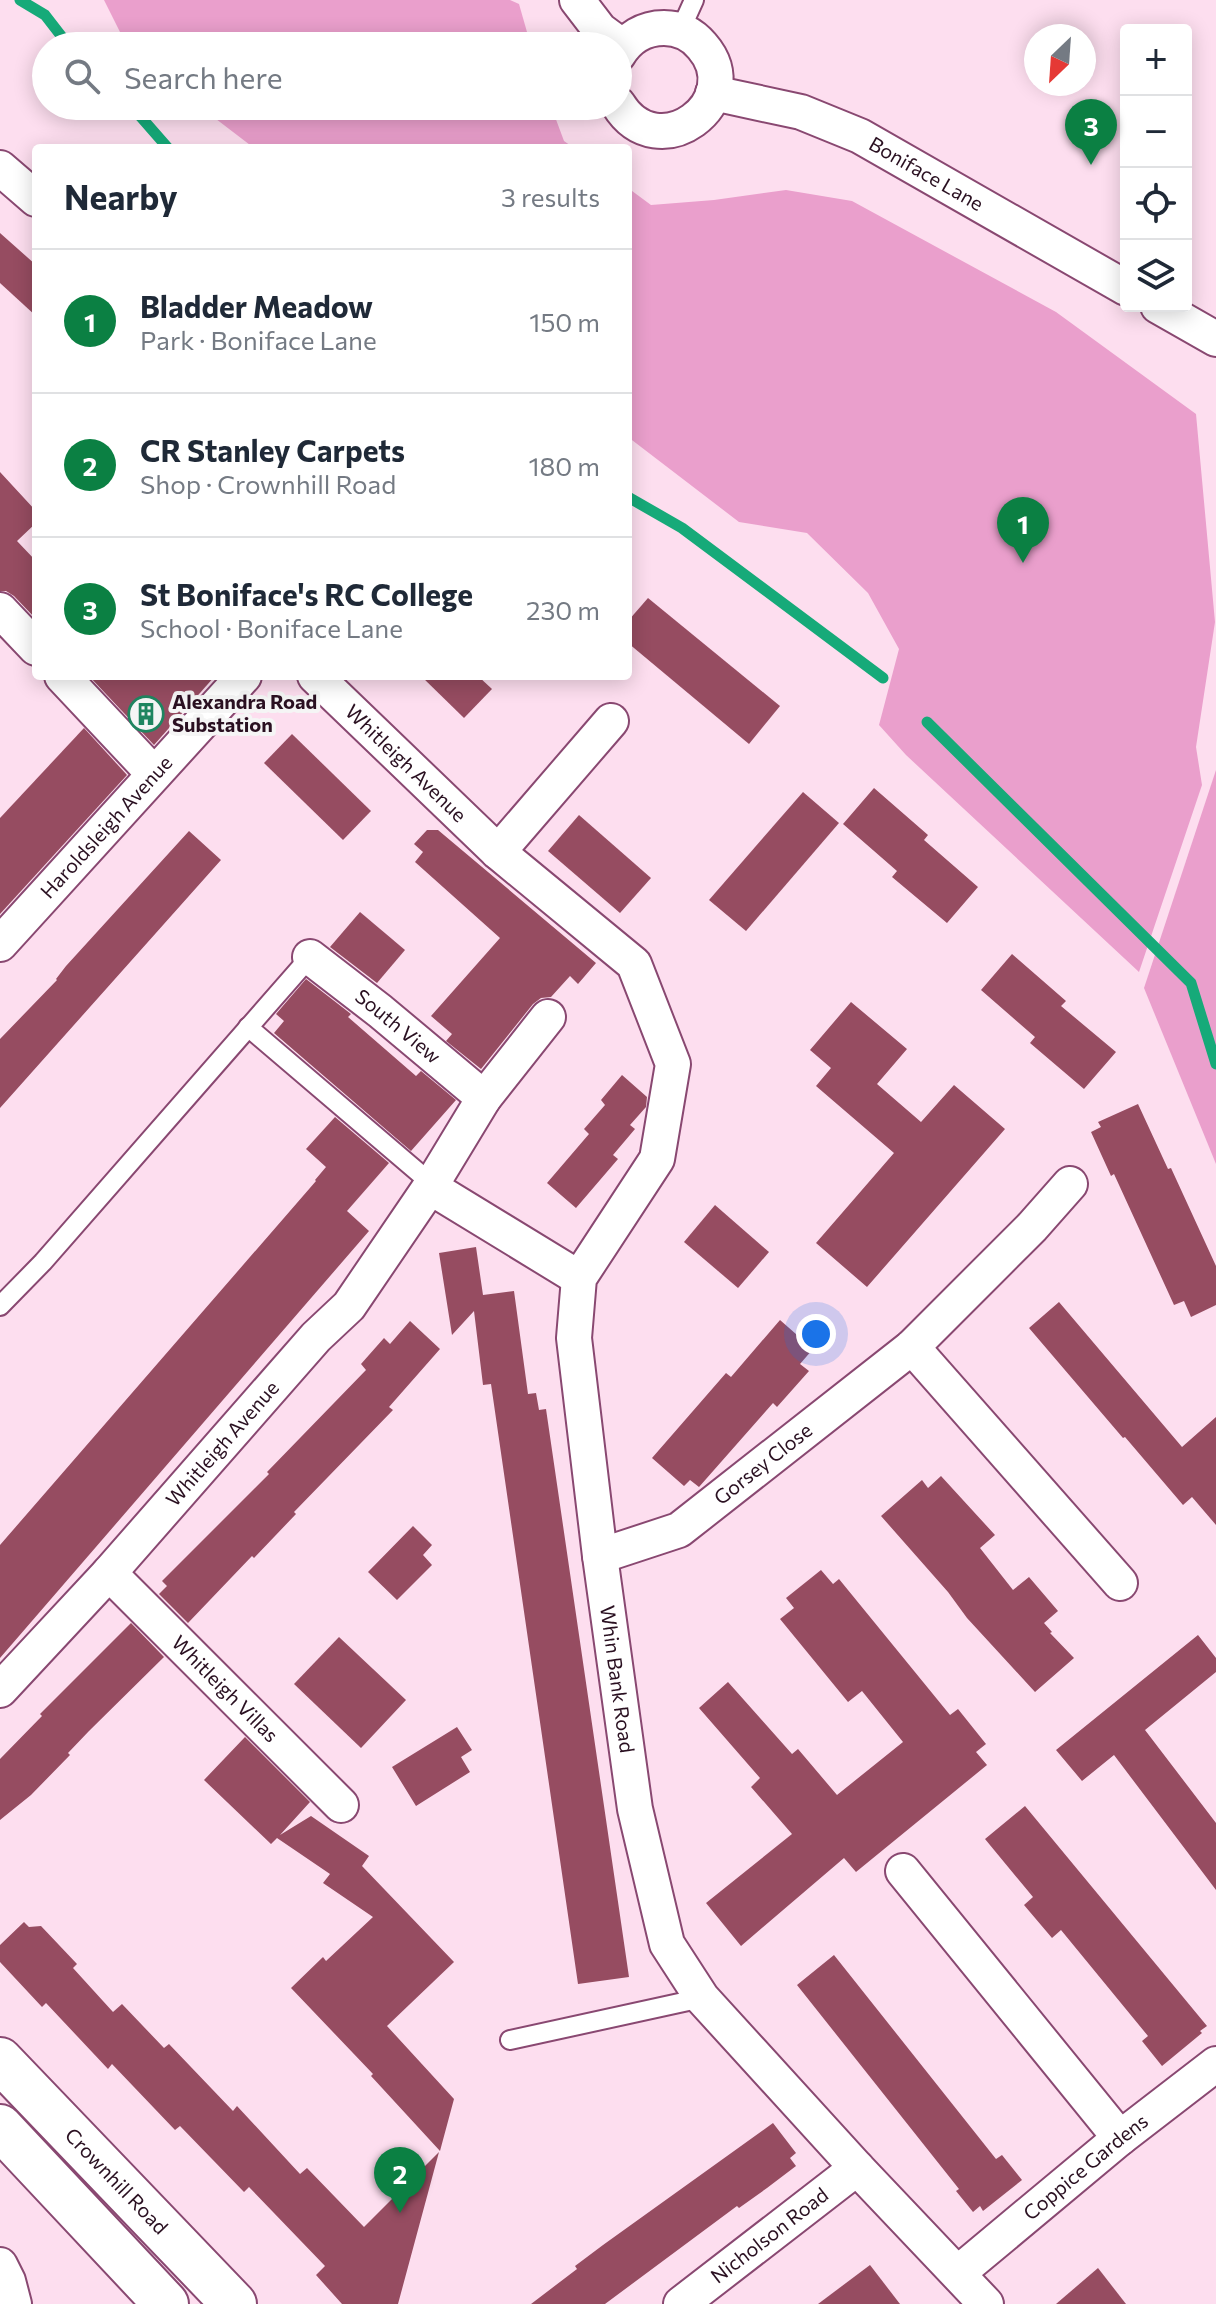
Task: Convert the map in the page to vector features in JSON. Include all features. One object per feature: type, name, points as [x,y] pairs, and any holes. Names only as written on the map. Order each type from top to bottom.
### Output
[{"type":"main road","name":"Crownhill Road","points":[[0,2060],[234,2304]]},
{"type":"main road","points":[[0,2127],[166,2304]]},
{"type":"street","points":[[577,0],[602,32]]},
{"type":"street","points":[[631,120],[660,131],[687,126],[707,106],[715,79],[707,52],[687,33],[659,28],[632,38]]},
{"type":"street","name":"Boniface Lane","points":[[713,93],[801,112],[860,136],[1120,285]]},
{"type":"street","points":[[0,168],[32,196]]},
{"type":"street","points":[[1169,312],[1216,339]]},
{"type":"street","points":[[0,610],[32,644]]},
{"type":"street","points":[[66,680],[154,774]]},
{"type":"street","name":"Haroldsleigh Avenue","points":[[0,944],[240,680]]},
{"type":"street","name":"Whitleigh Avenue","points":[[319,680],[498,852],[634,964]]},
{"type":"street","points":[[498,852],[611,721]]},
{"type":"street","name":"South View","points":[[310,957],[484,1098]]},
{"type":"street","name":"Whin Bank Road","points":[[634,964],[673,1064],[657,1159],[579,1278],[574,1338],[635,1809],[667,1944],[702,1998],[986,2304]]},
{"type":"street","name":"Whitleigh Avenue","points":[[0,1690],[109,1573],[316,1337],[349,1306],[431,1186],[484,1098],[548,1017]]},
{"type":"street","name":"Gorsey Close","points":[[600,1556],[679,1530],[912,1347],[1032,1227],[1070,1184]]},
{"type":"street","points":[[431,1186],[579,1278]]},
{"type":"street","points":[[912,1347],[1120,1583]]},
{"type":"street","name":"Whitleigh Villas","points":[[109,1573],[341,1805]]},
{"type":"street","points":[[903,1871],[1120,2138]]},
{"type":"street","name":"Coppice Gardens","points":[[958,2273],[1120,2138],[1216,2064]]},
{"type":"street","name":"Nicholson Road","points":[[681,2304],[857,2168]]},
{"type":"street","points":[[0,2265],[14,2304]]},
{"type":"lane","points":[[680,31],[694,0]]},
{"type":"lane","points":[[0,1306],[43,1262],[310,957]]},
{"type":"lane","points":[[248,1027],[431,1186]]},
{"type":"lane","points":[[510,2040],[702,1998]]},
{"type":"shaded area","points":[[104,0],[510,0],[519,4],[527,32],[120,32]]},
{"type":"shaded area","points":[[217,120],[556,120],[564,141],[568,144],[249,144]]},
{"type":"shaded area","points":[[786,190],[852,201],[1056,312],[1196,414],[1215,622],[1196,747],[1202,785],[1139,972],[906,755],[879,725],[899,649],[868,593],[807,533],[739,522],[632,440],[632,191],[651,205]]},
{"type":"shaded area","points":[[1216,770],[1216,1164],[1144,988]]},
{"type":"building","points":[[0,233],[32,261],[32,312],[0,283]]},
{"type":"building","points":[[0,472],[32,507],[32,527],[17,541],[32,557],[32,615],[14,596],[0,591]]},
{"type":"building","points":[[648,598],[780,706],[749,744],[632,646],[632,616]]},
{"type":"building","name":"Alexandra Road Substation","points":[[93,680],[211,680],[154,745]]},
{"type":"building","points":[[425,680],[482,680],[492,689],[464,718]]},
{"type":"building","points":[[84,728],[127,775],[0,914],[0,818]]},
{"type":"building","points":[[292,734],[371,811],[343,840],[264,763]]},
{"type":"building","points":[[874,788],[928,835],[924,840],[978,887],[947,923],[892,877],[897,871],[843,824]]},
{"type":"building","points":[[803,792],[839,823],[746,931],[709,900]]},
{"type":"building","points":[[579,815],[651,878],[620,913],[548,851]]},
{"type":"building","points":[[427,830],[438,830],[596,963],[578,984],[570,976],[551,997],[541,998],[533,1004],[481,1069],[446,1041],[452,1034],[431,1016],[500,938],[415,862],[423,852],[414,844]]},
{"type":"building","points":[[189,831],[221,860],[0,1108],[0,1039],[57,980],[66,966]]},
{"type":"building","points":[[360,912],[405,950],[377,983],[330,947]]},
{"type":"building","points":[[1012,954],[1066,1001],[1061,1006],[1116,1052],[1084,1089],[1030,1043],[1035,1037],[981,990]]},
{"type":"building","points":[[306,979],[351,1014],[348,1017],[416,1076],[421,1071],[456,1100],[411,1151],[274,1033],[284,1021],[276,1014]]},
{"type":"building","points":[[851,1002],[907,1049],[877,1084],[921,1122],[954,1085],[1005,1129],[867,1287],[816,1243],[894,1153],[816,1086],[831,1068],[810,1050]]},
{"type":"building","points":[[622,1075],[647,1097],[646,1107],[630,1125],[635,1129],[613,1155],[618,1159],[576,1208],[547,1183],[589,1134],[584,1129],[605,1105],[601,1100]]},
{"type":"building","points":[[1138,1104],[1216,1266],[1216,1305],[1191,1317],[1184,1301],[1174,1305],[1114,1174],[1111,1176],[1091,1132],[1101,1127],[1098,1122]]},
{"type":"building","points":[[335,1117],[389,1163],[347,1211],[369,1231],[0,1658],[0,1545],[316,1181],[326,1167],[306,1149]]},
{"type":"building","points":[[715,1205],[769,1252],[738,1288],[684,1242]]},
{"type":"building","points":[[476,1247],[483,1295],[514,1291],[528,1394],[536,1393],[539,1410],[546,1409],[629,1977],[578,1984],[491,1384],[483,1385],[474,1311],[452,1335],[439,1253]]},
{"type":"building","points":[[1059,1302],[1182,1447],[1216,1417],[1216,1525],[1192,1497],[1183,1505],[1029,1328]]},
{"type":"building","points":[[780,1320],[813,1349],[800,1364],[809,1371],[777,1407],[773,1403],[699,1487],[690,1480],[684,1486],[652,1458],[726,1373],[731,1377]]},
{"type":"building","points":[[410,1321],[440,1349],[389,1407],[393,1410],[254,1558],[252,1556],[188,1623],[159,1594],[167,1586],[162,1581],[269,1474],[267,1472],[366,1370],[361,1364],[384,1338],[390,1344]]},
{"type":"building","points":[[941,1476],[995,1535],[980,1548],[1013,1590],[1029,1577],[1058,1611],[1044,1623],[1074,1658],[1035,1692],[967,1618],[881,1516],[922,1480],[928,1488]]},
{"type":"building","points":[[413,1526],[432,1545],[423,1555],[432,1565],[397,1600],[368,1572]]},
{"type":"building","points":[[821,1570],[833,1584],[839,1579],[950,1715],[958,1709],[986,1744],[976,1752],[987,1765],[856,1872],[844,1858],[741,1946],[706,1903],[792,1834],[751,1787],[760,1778],[699,1708],[728,1682],[792,1754],[798,1749],[837,1795],[903,1742],[862,1691],[848,1702],[780,1619],[794,1608],[786,1598]]},
{"type":"building","points":[[131,1623],[164,1657],[89,1731],[31,1795],[0,1820],[0,1759],[42,1716],[40,1714]]},
{"type":"building","points":[[1198,1635],[1216,1658],[1216,1672],[1145,1730],[1216,1823],[1216,1890],[1114,1755],[1082,1781],[1056,1750]]},
{"type":"building","points":[[339,1637],[406,1700],[361,1748],[294,1684]]},
{"type":"building","points":[[457,1727],[472,1750],[461,1757],[470,1772],[416,1806],[392,1767]]},
{"type":"building","points":[[245,1737],[310,1802],[280,1835],[311,1816],[369,1856],[362,1866],[454,1962],[387,2026],[454,2099],[440,2151],[371,2076],[373,2074],[291,1988],[323,1957],[326,1961],[373,1917],[323,1883],[330,1874],[277,1838],[271,1844],[204,1780]]},
{"type":"building","points":[[1025,1806],[1207,2026],[1162,2066],[1142,2041],[1148,2036],[1061,1930],[1052,1938],[1024,1905],[1033,1897],[985,1839]]},
{"type":"building","points":[[24,1922],[29,1927],[41,1926],[77,1964],[73,1968],[113,2012],[122,2004],[164,2048],[169,2044],[233,2111],[237,2106],[300,2174],[307,2168],[364,2227],[439,2152],[398,2304],[342,2304],[316,2275],[325,2266],[249,2187],[244,2192],[180,2126],[175,2130],[112,2064],[108,2069],[46,2003],[42,2007],[0,1962],[0,1945]]},
{"type":"building","points":[[834,1955],[996,2159],[1002,2155],[1022,2180],[983,2211],[980,2206],[973,2212],[956,2191],[959,2189],[797,1985]]},
{"type":"building","points":[[773,2123],[796,2153],[790,2158],[796,2166],[767,2188],[739,2208],[737,2206],[605,2304],[531,2304],[603,2245]]},
{"type":"building","points":[[870,2265],[900,2304],[818,2304]]},
{"type":"building","points":[[1098,2268],[1126,2304],[1056,2304]]},
{"type":"waterway","points":[[20,0],[45,15],[58,32]]},
{"type":"waterway","points":[[144,120],[164,144]]},
{"type":"waterway","points":[[632,499],[682,528],[883,678]]},
{"type":"waterway","points":[[927,722],[1191,983],[1216,1064]]},
{"type":"place","name":"St Boniface's RC College","points":[[1091,165]]},
{"type":"place","name":"Bladder Meadow","points":[[1023,563]]},
{"type":"place","name":"Alexandra Road Substation","points":[[146,714]]},
{"type":"place","name":"CR Stanley Carpets","points":[[400,2213]]}]
